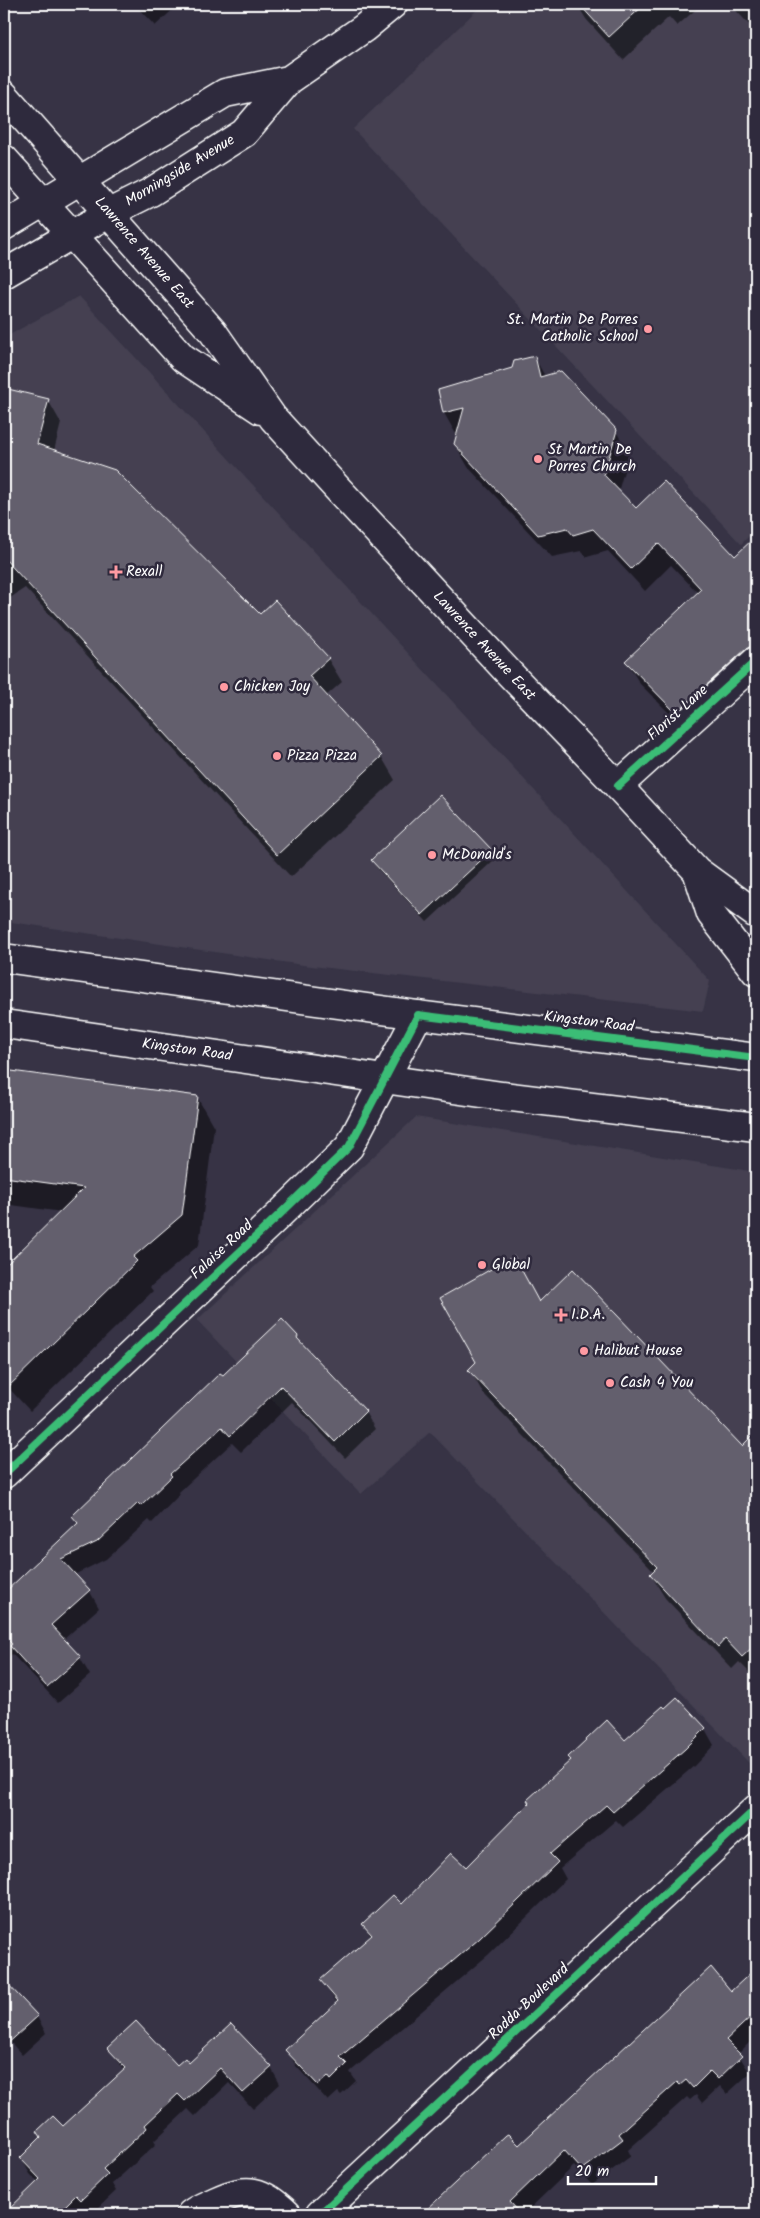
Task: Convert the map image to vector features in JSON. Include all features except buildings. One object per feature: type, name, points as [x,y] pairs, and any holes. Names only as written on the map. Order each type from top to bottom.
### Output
[{"type":"main road","name":"Morningside Avenue","points":[[4,274],[108,213],[151,192],[244,132],[289,80],[364,28],[394,4]]},
{"type":"main road","name":"Morningside Avenue","points":[[4,226],[225,93],[289,80]]},
{"type":"main road","name":"Lawrence Avenue East","points":[[4,95],[213,332],[273,418],[510,674],[698,871],[756,914]]},
{"type":"main road","name":"Lawrence Avenue East","points":[[4,159],[183,358],[273,418]]},
{"type":"main road","name":"Florist Lane","points":[[618,786],[756,661]]},
{"type":"main road","name":"Lawrence Avenue East","points":[[698,871],[711,914],[756,972]]},
{"type":"main road","name":"Kingston Road","points":[[4,958],[418,1015],[756,1058]]},
{"type":"main road","name":"Falaise Road","points":[[4,1474],[349,1147],[418,1015]]},
{"type":"main road","name":"Kingston Road","points":[[4,1024],[502,1096],[756,1127]]},
{"type":"main road","name":"Rodda Boulevard","points":[[320,2214],[756,1809]]},
{"type":"main road","points":[[191,2214],[236,2192],[256,2192],[275,2203],[287,2214]]},
{"type":"shaded area","name":"St. Martin De Porres Catholic School","points":[[483,4],[756,4],[756,529],[741,544],[353,129]]},
{"type":"shaded area","points":[[79,296],[710,981],[703,1011],[303,965],[4,921],[4,338]]},
{"type":"shaded area","points":[[416,1117],[756,1172],[756,1760],[751,1765],[430,1432],[361,1494],[197,1320]]},
{"type":"cycle path","points":[[618,786],[756,661]]},
{"type":"cycle path","points":[[4,1474],[349,1147],[418,1015],[756,1058]]},
{"type":"cycle path","points":[[320,2214],[756,1809]]},
{"type":"place","name":"St. Martin De Porres Catholic School","points":[[648,329]]},
{"type":"place","name":"St Martin De Porres Church","points":[[538,459]]},
{"type":"place","name":"Rexall","points":[[116,572]]},
{"type":"place","name":"Chicken Joy","points":[[224,687]]},
{"type":"place","name":"Pizza Pizza","points":[[277,756]]},
{"type":"place","name":"McDonald's","points":[[432,855]]},
{"type":"place","name":"Global","points":[[482,1265]]},
{"type":"place","name":"I.D.A.","points":[[561,1315]]},
{"type":"place","name":"Halibut House","points":[[584,1351]]},
{"type":"place","name":"Cash 4 You","points":[[610,1383]]}]
